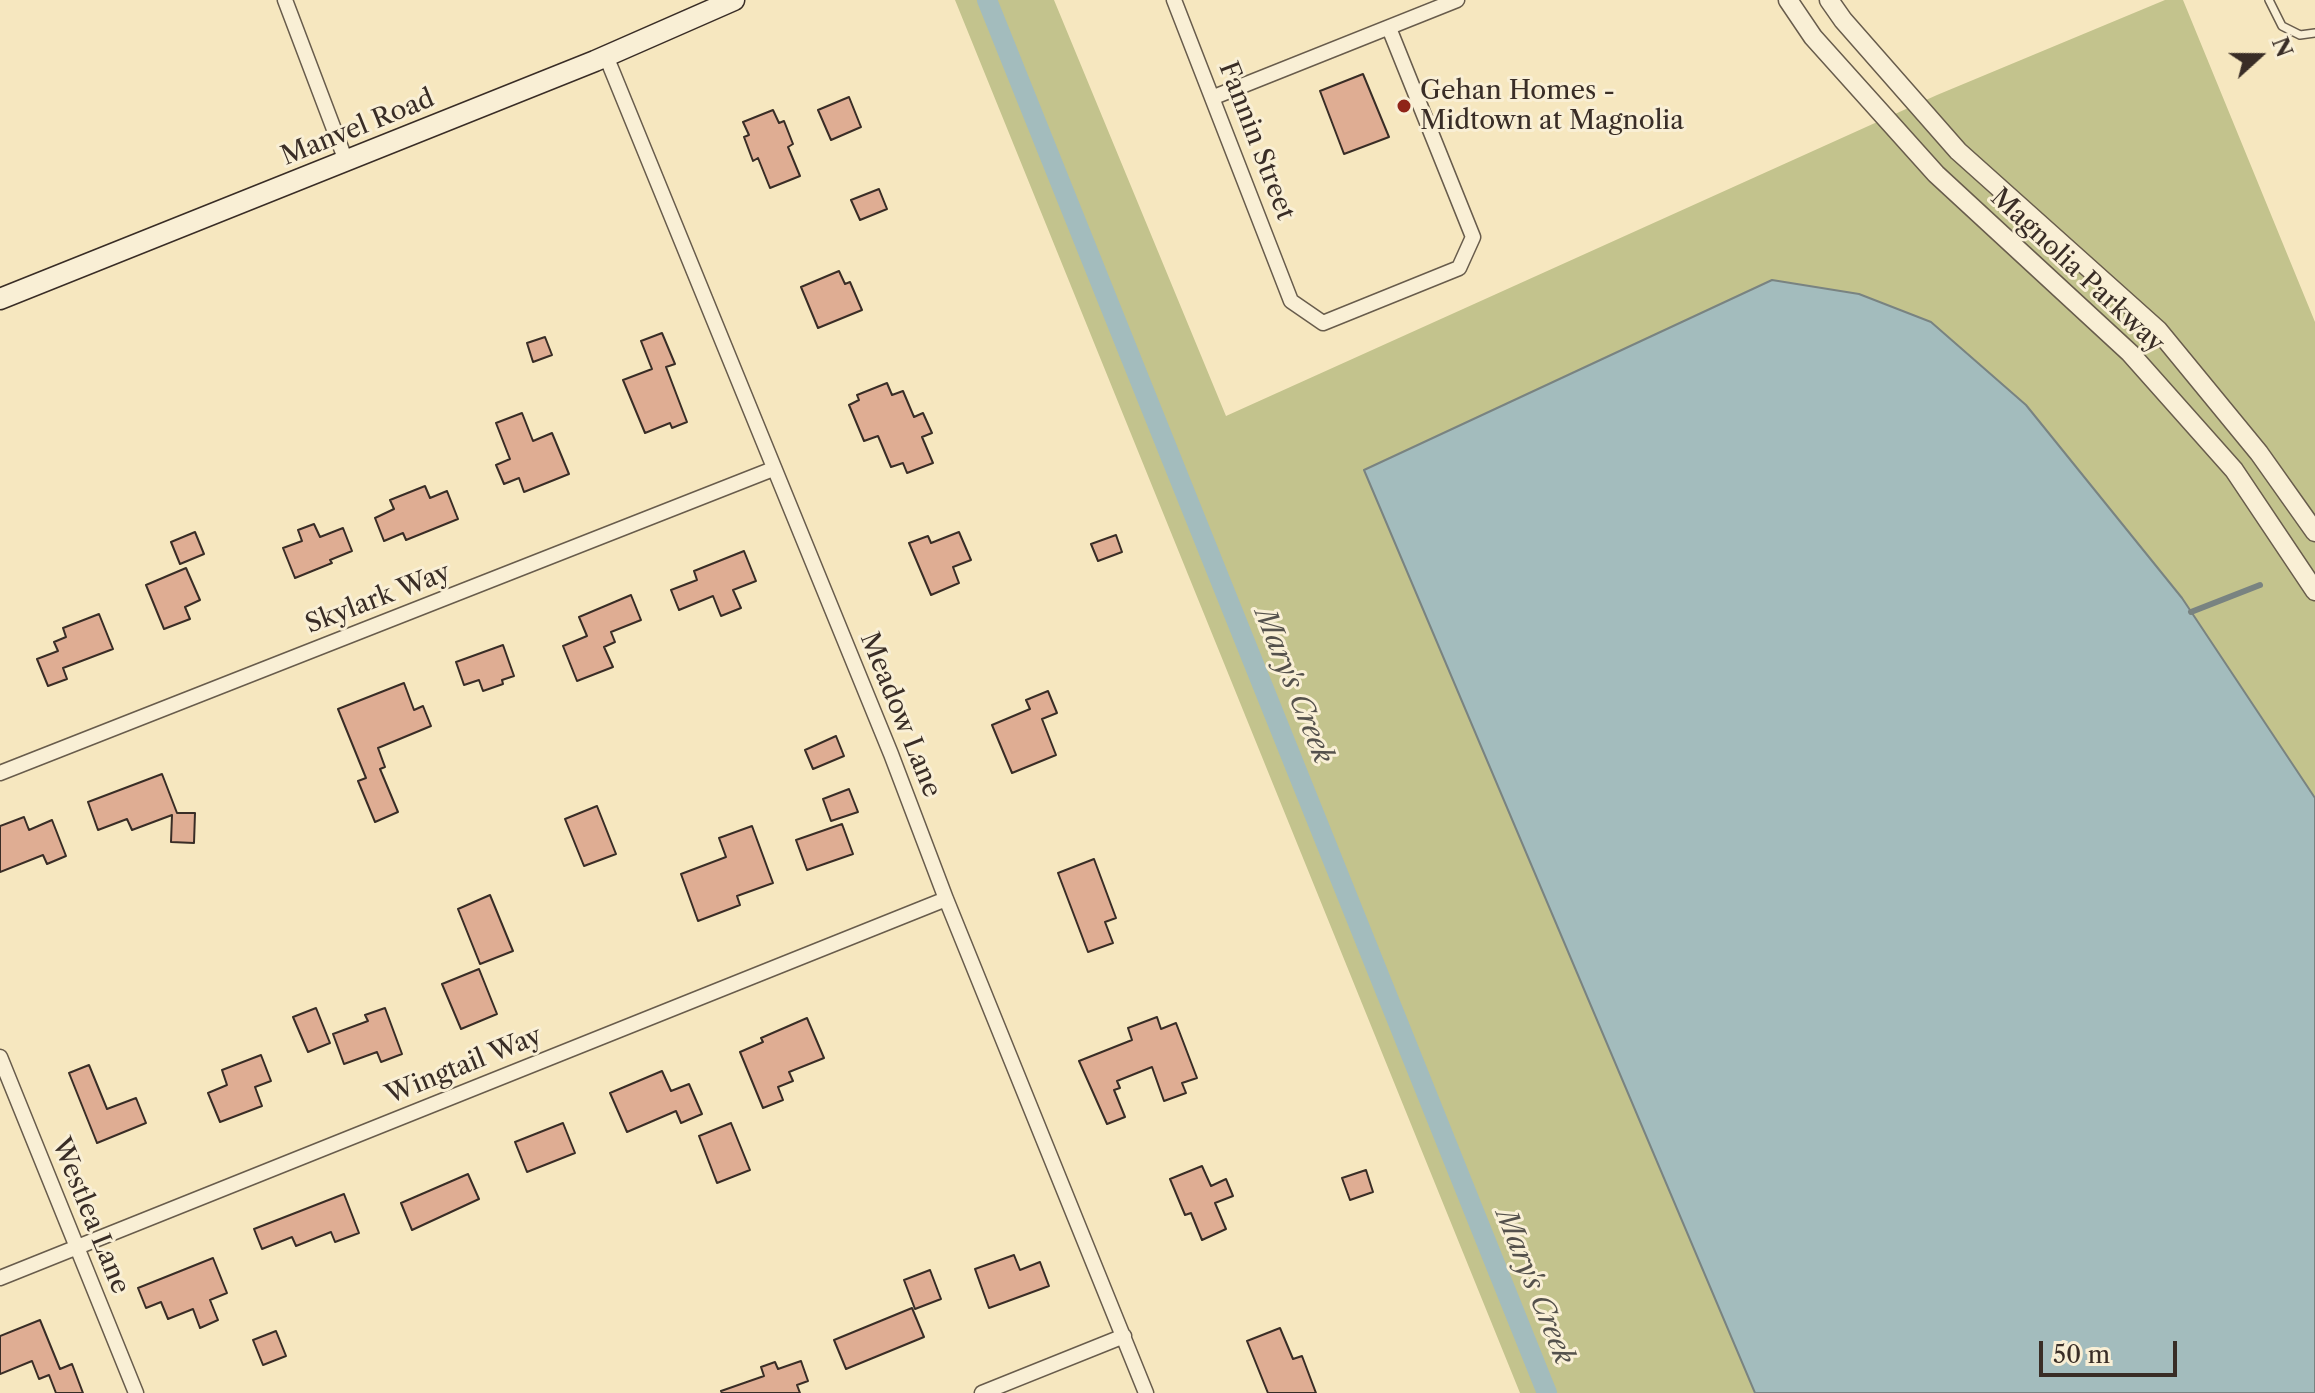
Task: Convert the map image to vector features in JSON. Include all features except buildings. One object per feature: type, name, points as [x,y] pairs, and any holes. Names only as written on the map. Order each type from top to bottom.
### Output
[{"type":"main road","name":"Manvel Road","points":[[0,299],[606,56],[734,0]]},
{"type":"street","points":[[285,0],[346,161]]},
{"type":"street","name":"Fannin Street","points":[[1174,0],[1291,301],[1323,323],[1459,268],[1473,237],[1389,28]]},
{"type":"street","points":[[1214,97],[1457,0]]},
{"type":"street","name":"Magnolia Parkway","points":[[1788,0],[1813,37],[1936,174],[2130,353],[2234,470],[2315,591]]},
{"type":"street","name":"Magnolia Parkway","points":[[1829,0],[1958,151],[2158,330],[2259,453],[2315,532]]},
{"type":"street","name":"Meadow Lane","points":[[606,56],[891,754],[946,899],[1146,1393]]},
{"type":"street","points":[[2202,434],[2226,413]]},
{"type":"street","name":"Skylark Way","points":[[0,773],[773,469]]},
{"type":"street","name":"Wingtail Way","points":[[0,1278],[946,899]]},
{"type":"street","name":"Westlea Lane","points":[[0,1057],[136,1393]]},
{"type":"street","points":[[982,1393],[1124,1336]]},
{"type":"lane","points":[[2269,0],[2282,26],[2300,35],[2315,33]]},
{"type":"green space","points":[[955,0],[1054,0],[1226,416],[1937,95],[2165,0],[2183,0],[2315,322],[2315,1393],[1520,1393]]},
{"type":"water","points":[[1772,280],[1859,294],[1931,322],[2026,405],[2182,598],[2315,798],[2315,1393],[1755,1393],[1364,470]]},
{"type":"waterway","name":"Mary's Creek","points":[[987,0],[1547,1393]]},
{"type":"waterway","points":[[2191,612],[2260,585]]},
{"type":"place","name":"Gehan Homes - Midtown at Magnolia","points":[[1404,106]]}]
